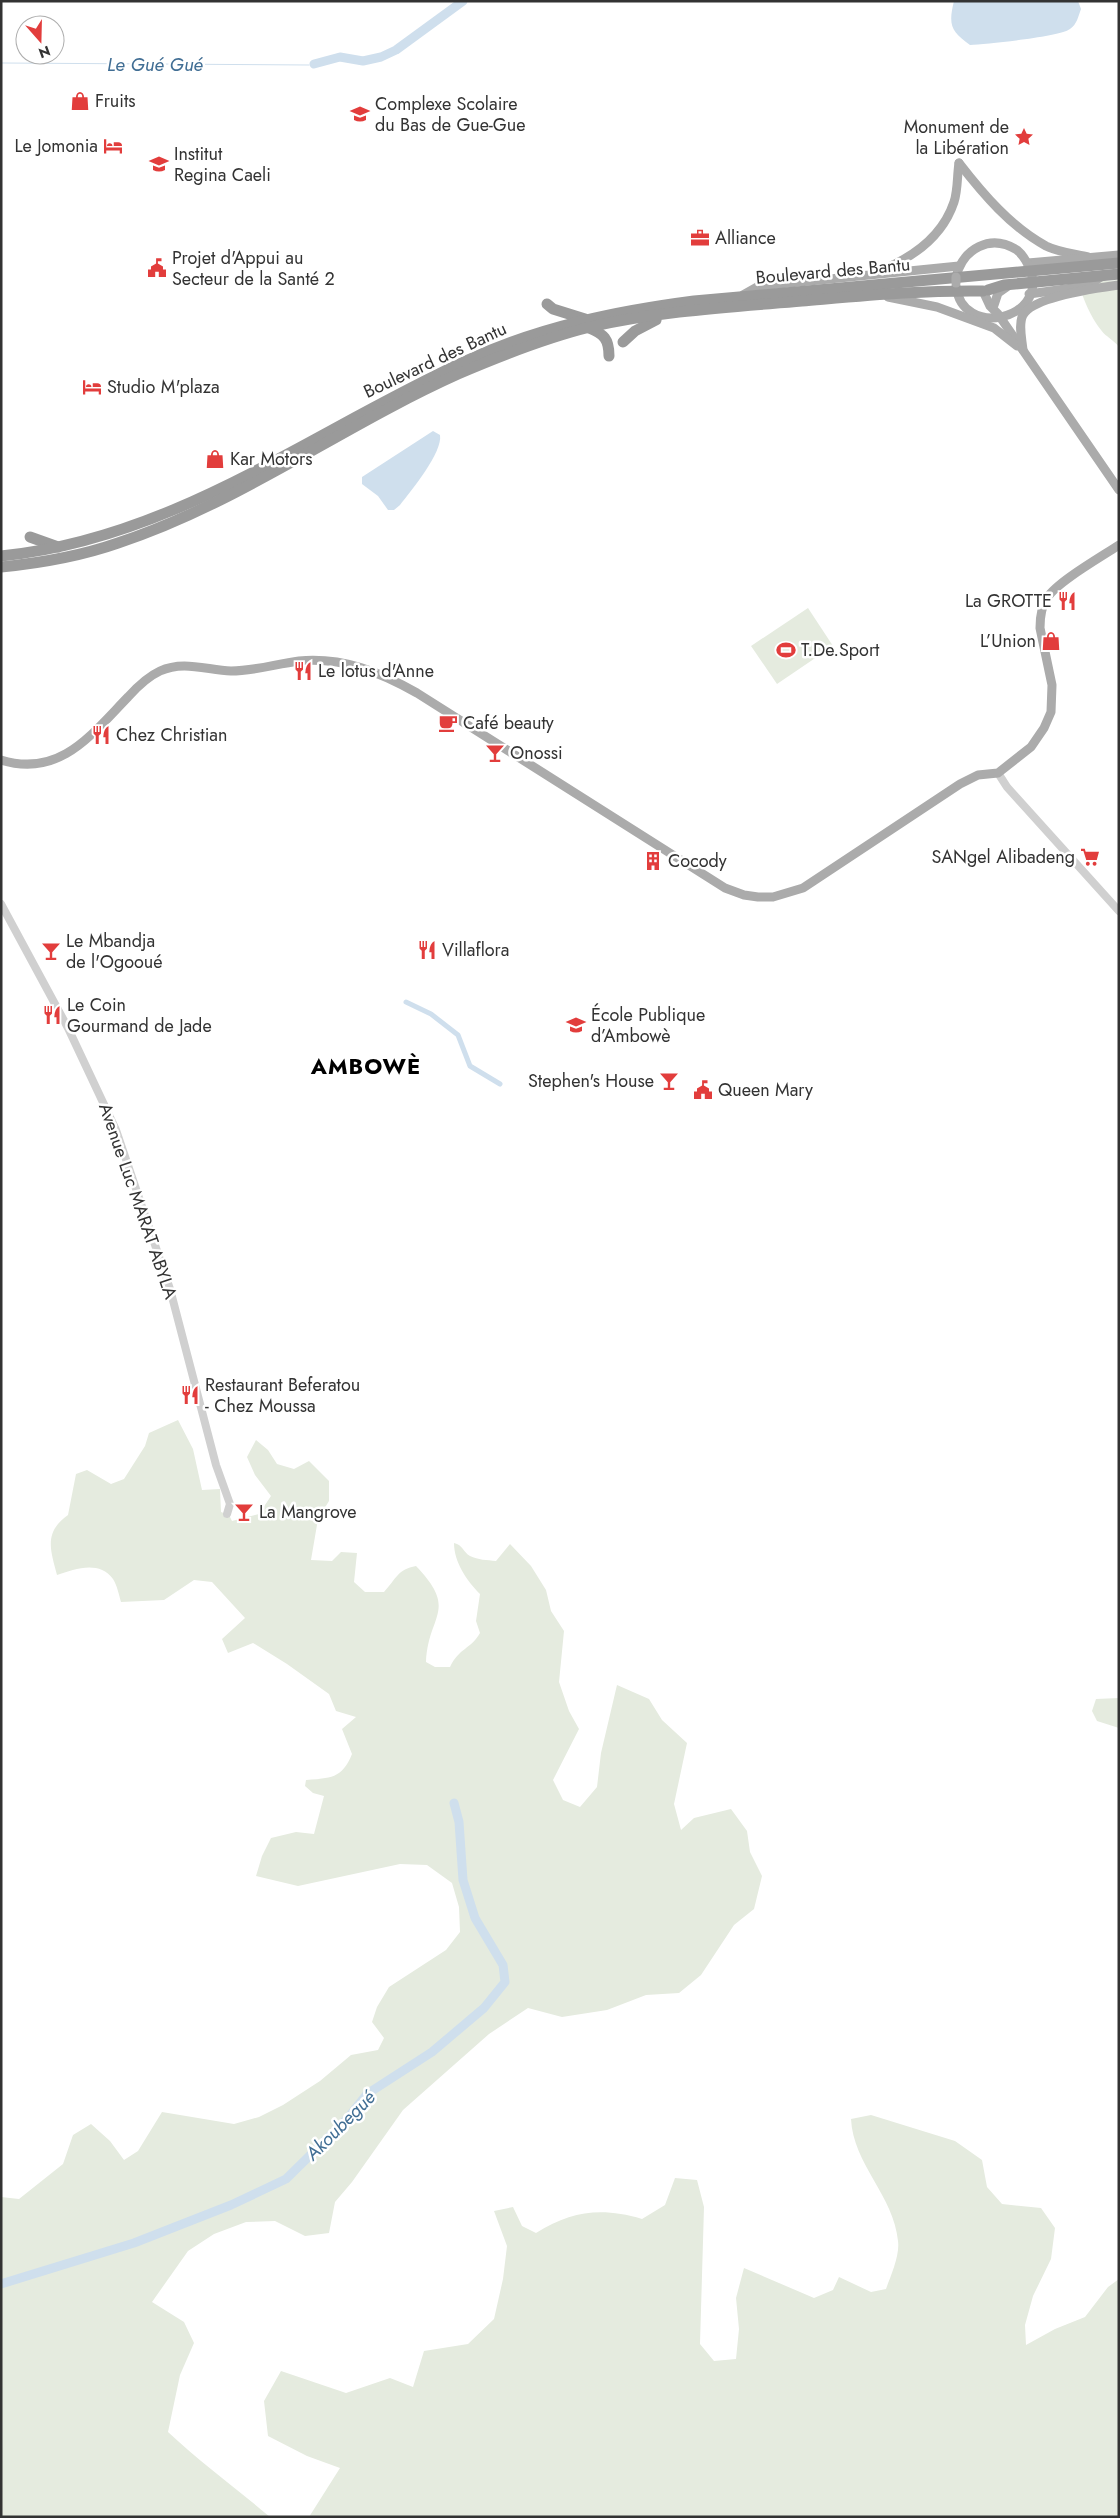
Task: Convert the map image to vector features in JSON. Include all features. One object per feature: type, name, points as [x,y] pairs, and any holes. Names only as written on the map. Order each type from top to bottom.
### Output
[{"type":"highway","name":"Boulevard des Bantu","points":[[1,556],[28,553],[34,544],[30,537],[60,548],[114,534],[182,508],[468,360],[515,341],[588,324],[647,307],[875,284],[959,279],[1119,263]]},
{"type":"highway","name":"Boulevard des Bantu","points":[[1,567],[45,561],[94,550],[119,543],[180,519],[216,503],[385,411],[457,375],[588,324],[875,284],[936,290],[959,279],[985,285],[1011,285],[1030,272],[1119,274]]},
{"type":"highway","points":[[875,284],[985,285],[1030,272]]},
{"type":"highway","points":[[547,304],[553,309],[588,324],[600,332],[606,338],[609,356]]},
{"type":"highway","points":[[623,342],[635,331],[662,315]]},
{"type":"main road","points":[[1022,350],[994,328],[875,284],[899,263],[924,247],[944,224],[954,201],[959,163],[981,191],[1017,226],[1047,246],[1088,257]]},
{"type":"main road","points":[[987,326],[1001,319],[1018,310],[1029,294],[1030,272],[1021,253],[1010,246],[999,243],[986,243],[965,255],[959,279],[961,301],[969,310],[981,317],[1001,319],[1024,314],[1039,302],[1119,285]]},
{"type":"main road","points":[[1030,272],[1088,257],[1119,254]]},
{"type":"main road","points":[[1029,294],[1086,286],[1105,275]]},
{"type":"main road","points":[[985,285],[992,306],[1119,490]]},
{"type":"main road","points":[[992,306],[998,293],[1011,285]]},
{"type":"main road","points":[[936,290],[971,294],[992,306]]},
{"type":"main road","points":[[1022,350],[1021,326],[1024,314]]},
{"type":"main road","points":[[1,760],[29,766],[46,763],[62,757],[85,740],[148,678],[173,667],[184,665],[245,670],[300,661],[348,663],[376,672],[417,694],[725,888],[744,895],[758,897],[788,893],[812,883],[960,784],[978,775],[998,773],[1022,755],[1038,739],[1050,712],[1052,685],[1040,628],[1040,619],[1045,602],[1056,588],[1119,545]]},
{"type":"street","points":[[998,773],[1007,787],[1119,911]]},
{"type":"street","name":"Avenue Luc MARAT ABYLA","points":[[1,904],[68,1028],[116,1130],[170,1289],[216,1465],[230,1504],[227,1514]]},
{"type":"shaded area","points":[[1119,280],[1119,347],[1097,325],[1078,283]]},
{"type":"shaded area","points":[[808,608],[833,646],[777,684],[751,646]]},
{"type":"shaded area","points":[[178,1420],[193,1449],[202,1490],[220,1489],[221,1512],[229,1515],[232,1521],[259,1514],[271,1496],[255,1475],[247,1457],[256,1440],[268,1450],[277,1464],[294,1469],[309,1461],[329,1481],[329,1501],[318,1519],[311,1560],[332,1561],[341,1552],[357,1553],[354,1582],[365,1592],[384,1592],[401,1572],[416,1566],[429,1581],[439,1603],[426,1662],[435,1667],[450,1667],[457,1656],[480,1633],[476,1621],[480,1594],[462,1571],[456,1557],[454,1543],[473,1557],[496,1561],[510,1544],[531,1566],[546,1590],[551,1611],[564,1631],[559,1682],[569,1711],[579,1729],[553,1780],[563,1800],[580,1807],[597,1787],[601,1753],[617,1685],[649,1699],[662,1720],[687,1743],[674,1804],[681,1830],[694,1818],[731,1809],[747,1831],[750,1852],[762,1876],[754,1909],[734,1925],[701,1975],[679,1993],[646,1995],[607,2010],[562,2017],[528,2008],[489,2034],[403,2110],[352,2182],[335,2202],[329,2233],[305,2236],[275,2221],[246,2222],[214,2234],[188,2251],[152,2302],[184,2322],[194,2343],[180,2375],[168,2432],[270,2517],[1,2517],[1,2197],[19,2199],[63,2164],[73,2135],[91,2124],[110,2141],[124,2160],[138,2151],[162,2112],[234,2124],[259,2117],[283,2105],[320,2081],[351,2055],[378,2050],[384,2038],[372,2022],[377,2007],[389,1987],[446,1950],[460,1932],[459,1907],[452,1883],[427,1865],[400,1864],[298,1886],[256,1876],[262,1856],[271,1838],[296,1832],[314,1834],[324,1796],[313,1793],[305,1786],[306,1780],[334,1776],[344,1768],[352,1754],[342,1729],[356,1717],[336,1711],[329,1694],[287,1664],[253,1643],[228,1653],[222,1639],[245,1618],[212,1582],[194,1580],[164,1600],[121,1602],[113,1579],[101,1570],[86,1568],[71,1570],[57,1575],[51,1549],[52,1535],[60,1521],[68,1515],[76,1474],[87,1470],[111,1484],[124,1479],[145,1446],[149,1433]]},
{"type":"shaded area","points":[[1119,1698],[1119,1728],[1097,1721],[1092,1711],[1096,1699]]},
{"type":"shaded area","points":[[871,2115],[955,2141],[982,2160],[987,2187],[1002,2204],[1041,2208],[1055,2228],[1051,2259],[1033,2296],[1025,2325],[1026,2345],[1055,2329],[1085,2317],[1108,2287],[1119,2279],[1119,2517],[309,2517],[340,2468],[307,2456],[268,2436],[264,2401],[281,2371],[346,2393],[390,2378],[413,2387],[424,2351],[468,2344],[494,2319],[503,2279],[507,2246],[494,2211],[513,2207],[522,2226],[536,2233],[562,2220],[587,2213],[613,2213],[642,2219],[665,2205],[675,2178],[697,2180],[704,2207],[700,2344],[714,2361],[736,2359],[739,2329],[736,2298],[744,2268],[814,2298],[833,2290],[839,2277],[871,2292],[886,2289],[898,2252],[895,2225],[882,2194],[859,2151],[853,2135],[851,2119]]},
{"type":"water","points":[[954,1],[1078,1],[1081,9],[1074,25],[1063,32],[1022,40],[970,45],[959,36],[951,22]]},
{"type":"water","points":[[433,431],[440,435],[440,442],[432,461],[400,505],[394,510],[388,510],[378,496],[362,484],[362,477]]},
{"type":"waterway","name":"Le Gué Gué","points":[[314,64],[340,57],[363,61],[381,57],[396,50],[463,1]]},
{"type":"waterway","name":"Le Gué Gué","points":[[1,63],[309,65]]},
{"type":"waterway","points":[[406,1002],[431,1014],[458,1035],[470,1066],[500,1084]]},
{"type":"waterway","name":"Akoubegué","points":[[1,2284],[134,2243],[231,2205],[286,2179],[347,2119],[367,2094],[432,2052],[484,2008],[505,1982],[503,1965],[475,1918],[463,1880],[459,1822],[454,1803]]},
{"type":"place","name":"Fruits","points":[[80,101]]},
{"type":"place","name":"Complexe Scolaire du Bas de Gue-Gue","points":[[360,114]]},
{"type":"place","name":"Monument de la Libération","points":[[1024,137]]},
{"type":"place","name":"Le Jomonia","points":[[113,146]]},
{"type":"place","name":"Institut Regina Caeli","points":[[159,164]]},
{"type":"place","name":"Alliance","points":[[700,238]]},
{"type":"place","name":"Projet d'Appui au Secteur de la Santé 2","points":[[157,268]]},
{"type":"place","name":"Studio M'plaza","points":[[92,387]]},
{"type":"place","name":"Kar Motors","points":[[215,459]]},
{"type":"place","name":"La GROTTE","points":[[1067,601]]},
{"type":"place","name":"L’Union","points":[[1051,641]]},
{"type":"place","name":"T.De.Sport","points":[[786,650]]},
{"type":"place","name":"Le lotus d'Anne","points":[[303,671]]},
{"type":"place","name":"Café beauty","points":[[448,723]]},
{"type":"place","name":"Chez Christian","points":[[101,735]]},
{"type":"place","name":"Onossi","points":[[495,753]]},
{"type":"place","name":"SANgel Alibadeng","points":[[1090,857]]},
{"type":"place","name":"Cocody","points":[[653,861]]},
{"type":"place","name":"Villaflora","points":[[427,950]]},
{"type":"place","name":"Le Mbandja de l'Ogooué","points":[[51,951]]},
{"type":"place","name":"Le Coin Gourmand de Jade","points":[[52,1015]]},
{"type":"place","name":"École Publique d’Ambowè","points":[[576,1025]]},
{"type":"place","name":"Stephen's House","points":[[669,1081]]},
{"type":"place","name":"Queen Mary","points":[[703,1090]]},
{"type":"place","name":"Restaurant Beferatou - Chez Moussa","points":[[190,1395]]},
{"type":"place","name":"La Mangrove","points":[[244,1512]]},
{"type":"district","name":"AMBOWÈ","points":[[366,1066]]}]
